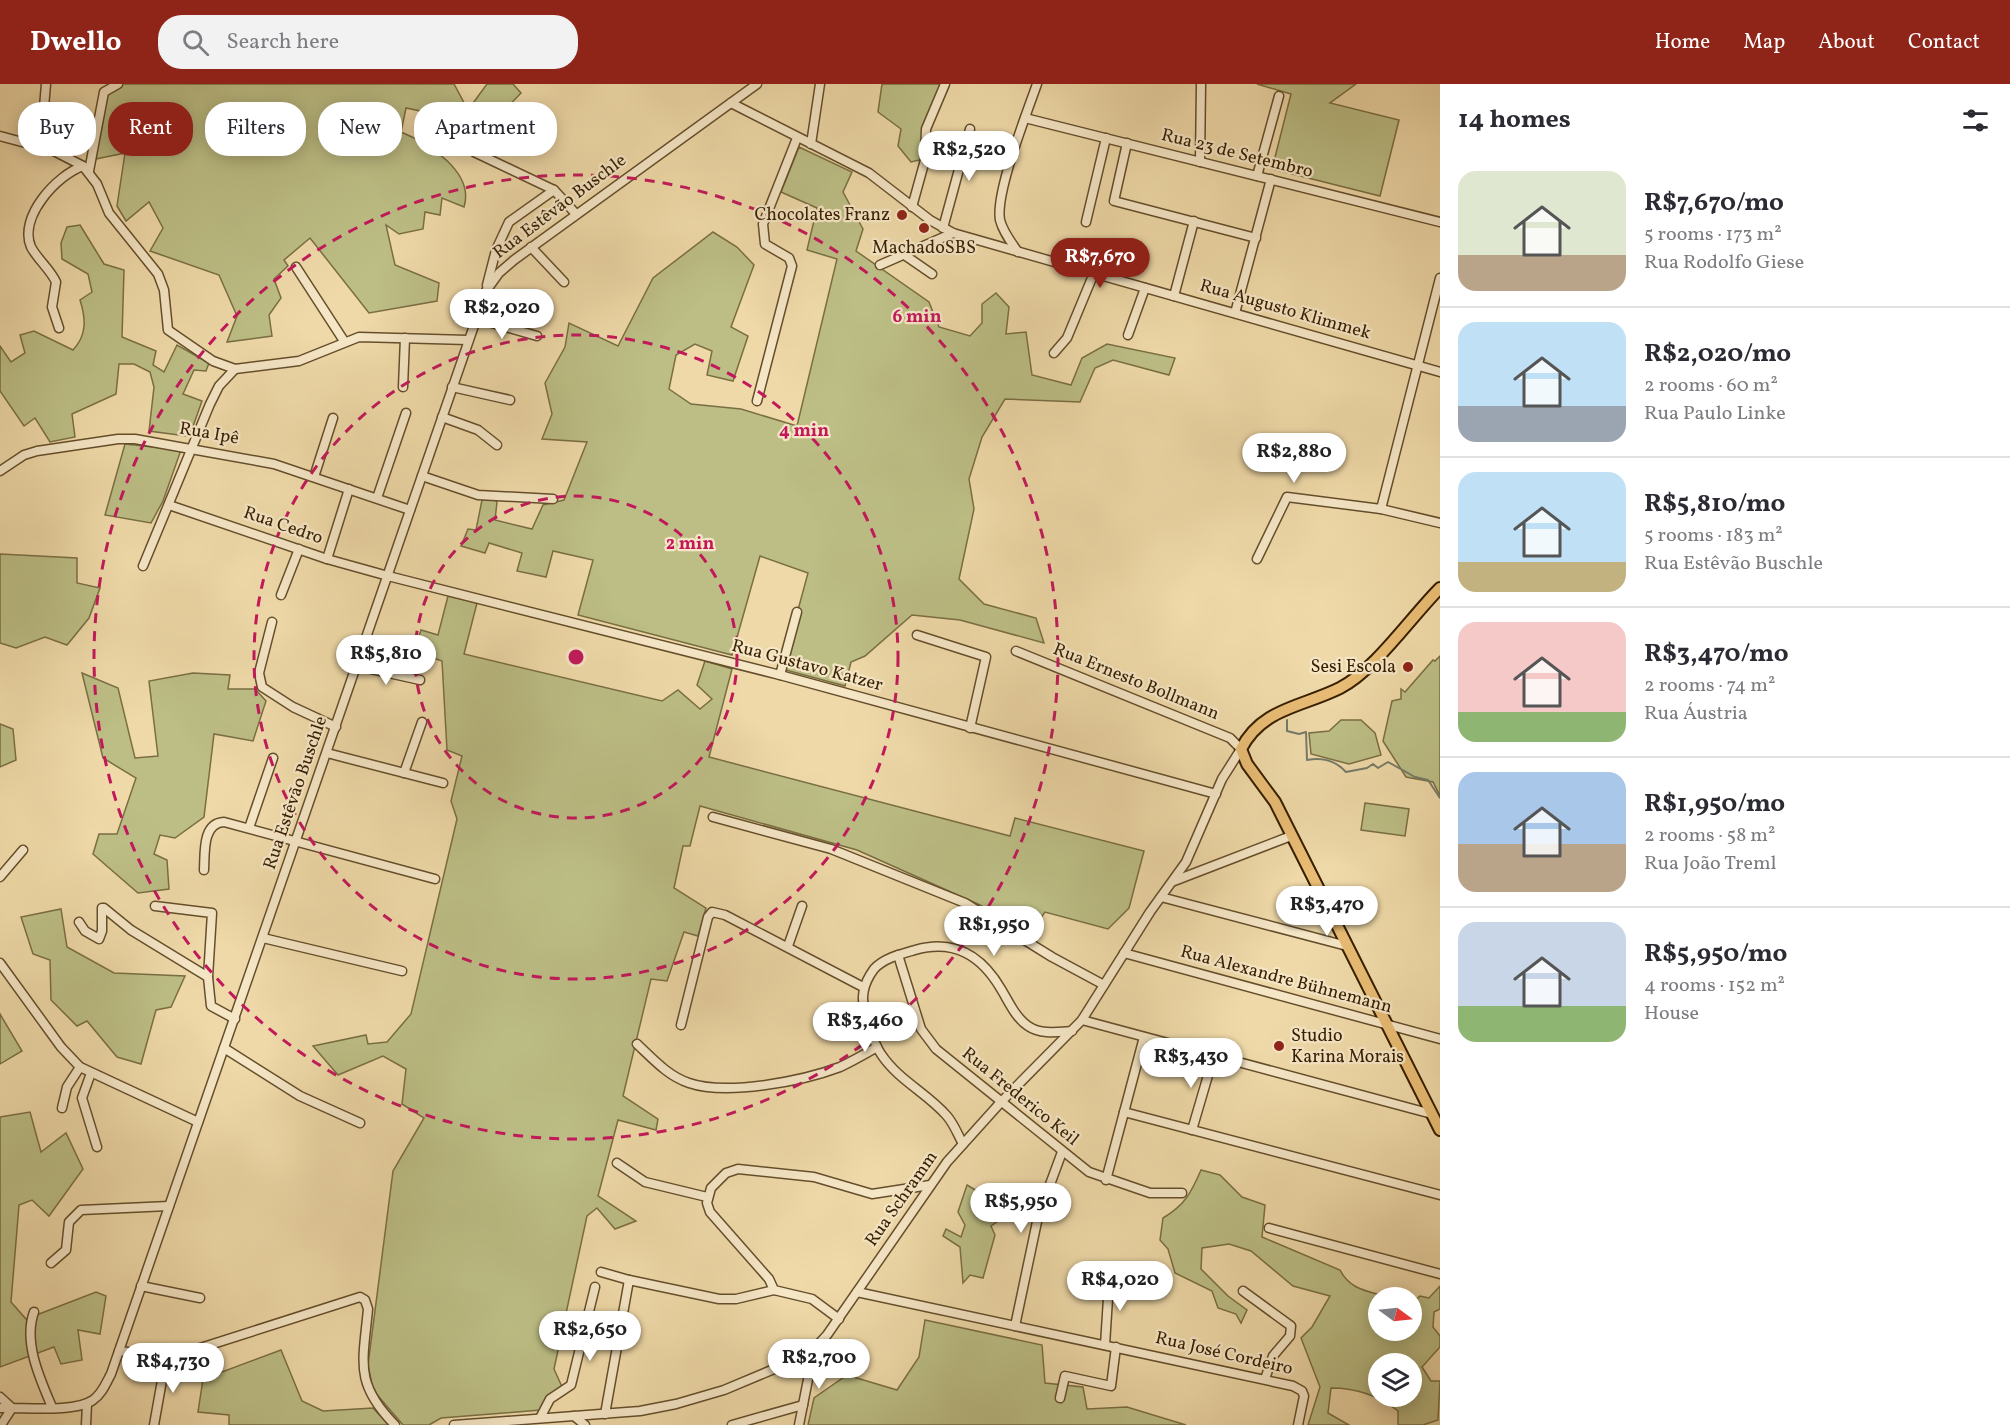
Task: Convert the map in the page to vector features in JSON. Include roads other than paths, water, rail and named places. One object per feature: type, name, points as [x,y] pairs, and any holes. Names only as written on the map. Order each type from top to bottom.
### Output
[{"type":"main road","points":[[1440,588],[1357,678],[1335,690],[1265,718],[1251,730],[1241,748],[1247,764],[1275,802],[1440,1130]]},
{"type":"street","points":[[44,102],[46,84]]},
{"type":"street","points":[[86,168],[104,92],[118,84]]},
{"type":"street","name":"Rua Estêvão Buschle","points":[[87,1404],[102,1391],[119,1351],[486,291],[499,273],[531,247],[757,84]]},
{"type":"street","points":[[811,144],[820,84]]},
{"type":"street","points":[[912,207],[925,160],[926,129],[945,84]]},
{"type":"street","points":[[1018,252],[1005,234],[999,212],[1025,118],[1037,84]]},
{"type":"street","points":[[1200,162],[1201,84]]},
{"type":"street","points":[[1257,176],[1279,96]]},
{"type":"street","name":"Rua Augusto Klimmek","points":[[731,103],[869,173],[912,207],[953,233],[1440,372]]},
{"type":"street","name":"Rua 23 de Setembro","points":[[1025,118],[1440,222]]},
{"type":"street","points":[[943,228],[970,129]]},
{"type":"street","points":[[0,136],[18,142]]},
{"type":"street","points":[[758,401],[792,266],[789,258],[765,244],[763,224],[797,138]]},
{"type":"street","points":[[1086,222],[1106,138]]},
{"type":"street","points":[[1127,143],[1114,201],[1256,238]]},
{"type":"street","points":[[63,156],[86,168],[109,213],[158,274],[164,290],[168,330],[213,361],[235,369],[304,360],[344,341],[365,336],[468,340]]},
{"type":"street","points":[[482,156],[554,190],[576,214]]},
{"type":"street","points":[[59,328],[52,307],[56,282],[33,250],[29,227],[33,214],[62,178],[86,168]]},
{"type":"street","points":[[1235,313],[1271,179]]},
{"type":"street","points":[[486,291],[496,250],[509,222],[554,190]]},
{"type":"street","points":[[1174,296],[1194,221]]},
{"type":"street","points":[[880,265],[953,233]]},
{"type":"street","points":[[531,247],[564,282]]},
{"type":"street","points":[[903,254],[932,274]]},
{"type":"street","points":[[296,267],[344,341]]},
{"type":"street","points":[[1054,353],[1067,338],[1094,273]]},
{"type":"street","points":[[1381,509],[1440,278]]},
{"type":"street","points":[[1128,335],[1145,288]]},
{"type":"street","points":[[475,318],[537,336]]},
{"type":"street","points":[[403,387],[405,338]]},
{"type":"street","points":[[143,566],[219,386],[235,369]]},
{"type":"street","points":[[452,387],[510,400]]},
{"type":"street","points":[[377,498],[406,413]]},
{"type":"street","points":[[442,417],[478,430],[497,445]]},
{"type":"street","points":[[315,477],[333,418]]},
{"type":"street","name":"Rua Ipê","points":[[0,471],[30,453],[118,439],[192,447],[274,464],[410,510]]},
{"type":"street","points":[[422,476],[478,495],[553,499]]},
{"type":"street","points":[[327,559],[349,489]]},
{"type":"street","points":[[1257,558],[1287,497],[1381,509],[1440,523]]},
{"type":"street","name":"Rua Cedro","points":[[169,505],[327,559],[388,576]]},
{"type":"street","points":[[281,595],[298,549]]},
{"type":"street","name":"Rua Gustavo Katzer","points":[[388,576],[780,675],[1216,794]]},
{"type":"street","points":[[780,675],[797,612]]},
{"type":"street","points":[[272,622],[260,674],[262,687],[300,711],[336,727]]},
{"type":"street","points":[[917,635],[986,657],[970,728]]},
{"type":"street","name":"Rua Ernesto Bollmann","points":[[1016,651],[1230,738],[1241,748]]},
{"type":"street","points":[[357,666],[420,680]]},
{"type":"street","points":[[404,773],[422,722]]},
{"type":"street","name":"Rua Schramm","points":[[454,1425],[521,1422],[654,1409],[712,1394],[788,1364],[814,1349],[839,1318],[930,1185],[963,1144],[1082,1020],[1124,953],[1173,882],[1191,851],[1230,764],[1241,748]]},
{"type":"street","points":[[327,753],[443,783]]},
{"type":"street","points":[[249,828],[273,758]]},
{"type":"street","points":[[713,817],[831,849],[958,900],[985,913],[1046,954],[1104,985]]},
{"type":"street","points":[[204,870],[206,837],[216,824],[224,822],[435,879]]},
{"type":"street","points":[[1173,882],[1292,836]]},
{"type":"street","points":[[0,877],[23,850]]},
{"type":"street","points":[[1161,897],[1347,946]]},
{"type":"street","points":[[155,906],[212,913],[208,977],[212,1006],[235,1019]]},
{"type":"street","points":[[788,946],[802,906]]},
{"type":"street","points":[[79,922],[85,932],[99,939],[102,931],[103,907],[130,930],[208,977]]},
{"type":"street","points":[[681,1025],[710,914],[720,913],[864,987]]},
{"type":"street","points":[[263,938],[402,971]]},
{"type":"street","points":[[963,1144],[944,1114],[896,1072],[877,1047],[865,1012],[864,987],[878,965],[898,955],[935,946],[961,949],[983,964],[1016,1014],[1028,1026],[1051,1032],[1072,1031]]},
{"type":"street","name":"Rua Alexandre Bühnemann","points":[[1124,953],[1440,1039]]},
{"type":"street","name":"Rua Frederico Keil","points":[[898,955],[924,1036],[936,1049],[1089,1172],[1106,1180],[1160,1195],[1182,1193]]},
{"type":"street","points":[[0,963],[61,1047],[80,1067],[198,1122]]},
{"type":"street","points":[[1082,1020],[1432,1114]]},
{"type":"street","points":[[1106,1180],[1144,1037]]},
{"type":"street","points":[[637,1044],[679,1078],[697,1085],[719,1087],[766,1083],[816,1074],[839,1067],[877,1047]]},
{"type":"street","points":[[224,1048],[300,1096],[360,1123]]},
{"type":"street","points":[[1192,1130],[1214,1055]]},
{"type":"street","points":[[62,1108],[67,1087],[80,1067]]},
{"type":"street","points":[[91,1073],[82,1098],[97,1147]]},
{"type":"street","points":[[1124,1112],[1440,1195]]},
{"type":"street","points":[[1015,1326],[1036,1225],[1062,1152]]},
{"type":"street","points":[[617,1163],[645,1182],[707,1197]]},
{"type":"street","points":[[774,1290],[765,1274],[713,1217],[708,1208],[707,1197],[715,1182],[726,1173],[747,1168],[814,1177],[872,1194],[930,1185]]},
{"type":"street","points":[[51,1263],[66,1250],[69,1222],[77,1212],[89,1208],[169,1206]]},
{"type":"street","points":[[1269,1228],[1440,1274]]},
{"type":"street","points":[[1105,1345],[1108,1283],[1113,1271],[1121,1269],[1163,1276]]},
{"type":"street","points":[[601,1272],[719,1299],[736,1299],[774,1290],[812,1299],[839,1318]]},
{"type":"street","points":[[604,1414],[629,1280]]},
{"type":"street","points":[[141,1286],[200,1298]]},
{"type":"street","points":[[544,1420],[550,1399],[571,1385],[595,1287]]},
{"type":"street","points":[[1243,1291],[1292,1326],[1290,1336],[1273,1356],[1265,1379]]},
{"type":"street","name":"Rua José Cordeiro","points":[[857,1292],[1265,1379],[1302,1391],[1303,1402],[1298,1425]]},
{"type":"street","points":[[119,1351],[165,1358],[360,1297],[365,1300],[368,1310],[364,1379],[373,1400],[395,1425]]},
{"type":"street","points":[[34,1312],[31,1324],[36,1368],[52,1407]]},
{"type":"street","points":[[1060,1398],[1065,1376],[1111,1386],[1116,1347]]},
{"type":"street","points":[[799,1425],[814,1349]]},
{"type":"street","points":[[154,1425],[165,1358]]},
{"type":"street","points":[[0,1397],[12,1407]]},
{"type":"street","points":[[0,1408],[87,1404],[86,1425]]},
{"type":"street","points":[[732,1425],[803,1405]]},
{"type":"street","points":[[1,1425],[12,1407]]},
{"type":"street","points":[[574,1416],[585,1425]]},
{"type":"waterway","points":[[1287,720],[1287,731],[1299,734],[1306,732],[1307,760],[1328,761],[1338,765],[1346,772],[1367,768],[1373,764],[1378,768],[1388,762],[1415,777],[1428,780],[1440,798]]},
{"type":"place","name":"Chocolates Franz","points":[[902,215]]},
{"type":"place","name":"MachadoSBS","points":[[924,228]]},
{"type":"place","name":"Sesi Escola","points":[[1408,667]]},
{"type":"place","name":"Studio Karina Morais","points":[[1279,1046]]}]
